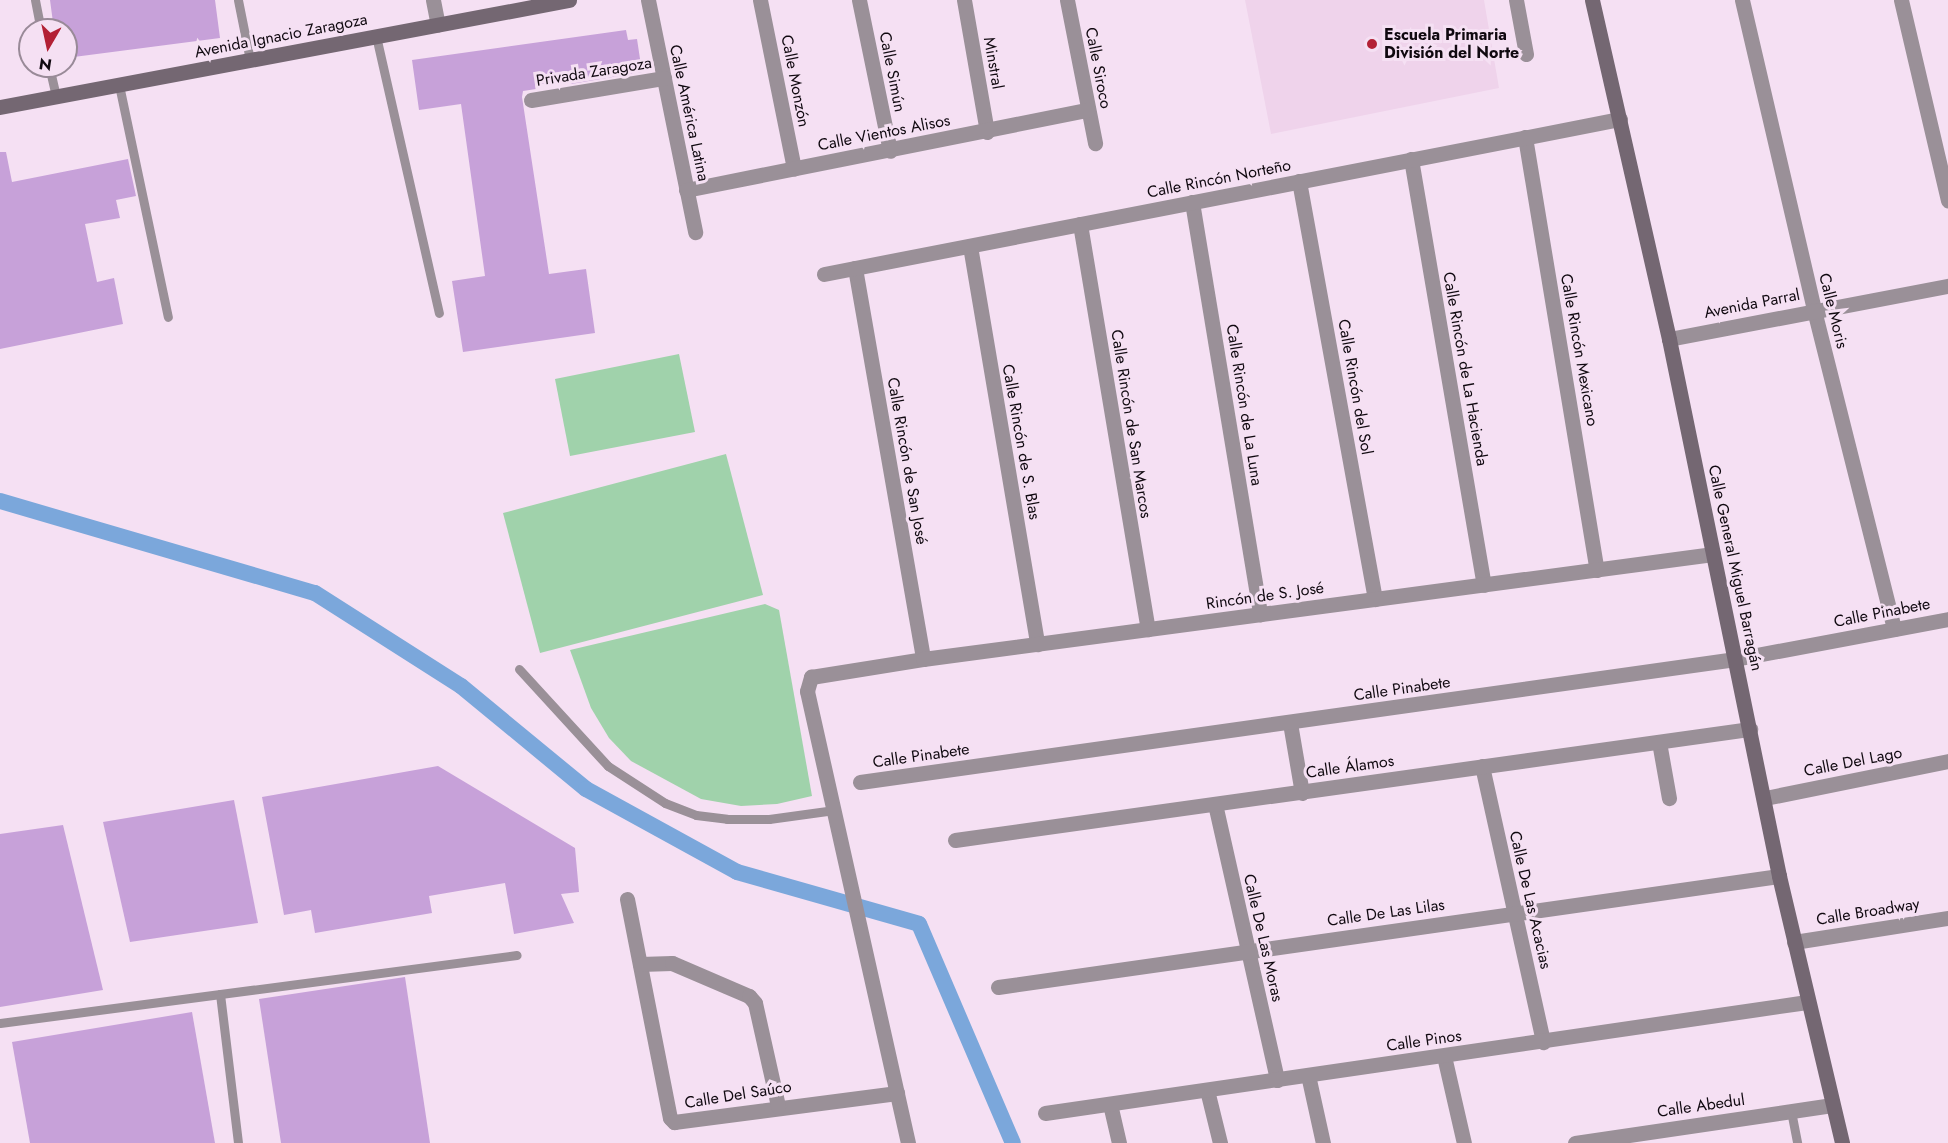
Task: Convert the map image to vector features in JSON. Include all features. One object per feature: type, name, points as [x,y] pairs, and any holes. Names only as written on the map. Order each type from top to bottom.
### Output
[{"type":"main road","name":"Avenida Ignacio Zaragoza","points":[[0,107],[438,25],[535,3],[569,0]]},
{"type":"main road","name":"Calle General Miguel Barragán","points":[[1592,0],[1669,339],[1765,798],[1779,876],[1842,1143]]},
{"type":"street","points":[[433,0],[438,25]]},
{"type":"street","name":"Calle América Latina","points":[[648,0],[695,232]]},
{"type":"street","name":"Calle Monzón","points":[[760,0],[794,169]]},
{"type":"street","name":"Calle Simún","points":[[859,0],[890,151]]},
{"type":"street","name":"Minstral","points":[[964,0],[987,132]]},
{"type":"street","name":"Calle Siroco","points":[[1067,0],[1095,143]]},
{"type":"street","points":[[1516,0],[1526,54]]},
{"type":"street","name":"Calle Moris","points":[[1742,0],[1814,310],[1894,629]]},
{"type":"street","points":[[1901,0],[1948,201]]},
{"type":"street","name":"Privada Zaragoza","points":[[531,100],[664,78]]},
{"type":"street","name":"Calle Vientos Alisos","points":[[686,190],[987,132],[1088,110]]},
{"type":"street","name":"Calle Rincón Norteño","points":[[825,274],[1620,118]]},
{"type":"street","name":"Calle Rincón Mexicano","points":[[1525,137],[1597,570]]},
{"type":"street","name":"Calle Rincón de La Hacienda","points":[[1412,159],[1484,585]]},
{"type":"street","name":"Calle Rincón del Sol","points":[[1299,181],[1375,599]]},
{"type":"street","name":"Calle Rincón de La Luna","points":[[1192,202],[1260,614]]},
{"type":"street","name":"Calle Rincón de San Marcos","points":[[1080,224],[1148,629]]},
{"type":"street","name":"Calle Rincón de S. Blas","points":[[970,246],[1037,644]]},
{"type":"street","name":"Calle Rincón de San José","points":[[855,268],[923,659]]},
{"type":"street","name":"Avenida Parral","points":[[1669,339],[1948,286]]},
{"type":"street","name":"Rincón de S. José","points":[[834,810],[807,691],[808,681],[820,674],[1713,554]]},
{"type":"street","name":"Calle Pinabete","points":[[860,782],[1735,659],[1948,619]]},
{"type":"street","points":[[1290,723],[1302,793]]},
{"type":"street","name":"Calle Álamos","points":[[955,840],[1750,729]]},
{"type":"street","points":[[1659,742],[1670,798]]},
{"type":"street","name":"Calle Del Lago","points":[[1765,798],[1948,762]]},
{"type":"street","name":"Calle De Las Acacias","points":[[1482,766],[1543,1042]]},
{"type":"street","name":"Calle De Las Moras","points":[[1215,804],[1277,1080]]},
{"type":"street","points":[[834,810],[908,1143]]},
{"type":"street","name":"Calle De Las Lilas","points":[[998,987],[1779,876]]},
{"type":"street","points":[[627,899],[640,964],[672,963],[749,996],[755,1003],[778,1106]]},
{"type":"street","name":"Calle Broadway","points":[[1794,942],[1948,918]]},
{"type":"street","name":"Calle Del Saúco","points":[[640,964],[671,1120],[680,1123],[778,1106],[897,1093]]},
{"type":"street","name":"Calle Pinos","points":[[1045,1113],[1807,1002]]},
{"type":"street","points":[[1444,1056],[1464,1143]]},
{"type":"street","points":[[1308,1075],[1323,1143]]},
{"type":"street","points":[[1207,1090],[1220,1143]]},
{"type":"street","points":[[1110,1104],[1119,1143]]},
{"type":"street","name":"Calle Abedul","points":[[1575,1143],[1833,1105]]},
{"type":"lane","points":[[35,0],[39,18]]},
{"type":"lane","points":[[238,0],[250,60]]},
{"type":"lane","points":[[376,36],[439,313]]},
{"type":"lane","points":[[52,78],[56,97]]},
{"type":"lane","points":[[119,85],[168,317]]},
{"type":"lane","points":[[519,669],[608,766],[664,803],[696,815],[727,819],[769,819],[834,810]]},
{"type":"lane","points":[[0,1023],[517,955]]},
{"type":"lane","points":[[220,994],[238,1143]]},
{"type":"lane","points":[[1791,1111],[1797,1143]]},
{"type":"shaded area","name":"Escuela Primaria División del Norte","points":[[1245,0],[1484,0],[1499,88],[1271,134]]},
{"type":"green space","points":[[679,354],[695,432],[570,456],[555,379]]},
{"type":"green space","points":[[726,454],[763,595],[540,653],[503,513]]},
{"type":"green space","points":[[765,604],[779,610],[812,796],[777,804],[741,806],[701,799],[631,761],[609,738],[591,708],[570,650]]},
{"type":"building","points":[[50,0],[215,0],[220,38],[78,56],[78,18],[52,18]]},
{"type":"building","points":[[626,30],[628,40],[637,39],[642,72],[571,84],[570,80],[535,85],[536,89],[523,91],[522,97],[549,274],[586,269],[595,333],[463,352],[452,281],[485,276],[461,104],[419,110],[412,60]]},
{"type":"building","points":[[0,152],[6,152],[12,182],[128,159],[136,196],[116,200],[120,218],[85,224],[97,282],[114,278],[123,324],[0,349]]},
{"type":"building","points":[[438,766],[575,848],[579,892],[561,894],[574,923],[514,934],[505,883],[429,896],[432,913],[315,933],[311,910],[284,915],[262,797]]},
{"type":"building","points":[[234,800],[258,923],[130,942],[103,822]]},
{"type":"building","points":[[63,825],[103,990],[0,1007],[0,834]]},
{"type":"building","points":[[405,977],[430,1143],[281,1143],[259,999]]},
{"type":"building","points":[[192,1012],[215,1143],[30,1143],[12,1042]]},
{"type":"waterway","points":[[0,501],[315,593],[461,686],[586,789],[737,872],[919,924],[1013,1143]]},
{"type":"place","name":"Escuela Primaria División del Norte","points":[[1372,44]]}]
